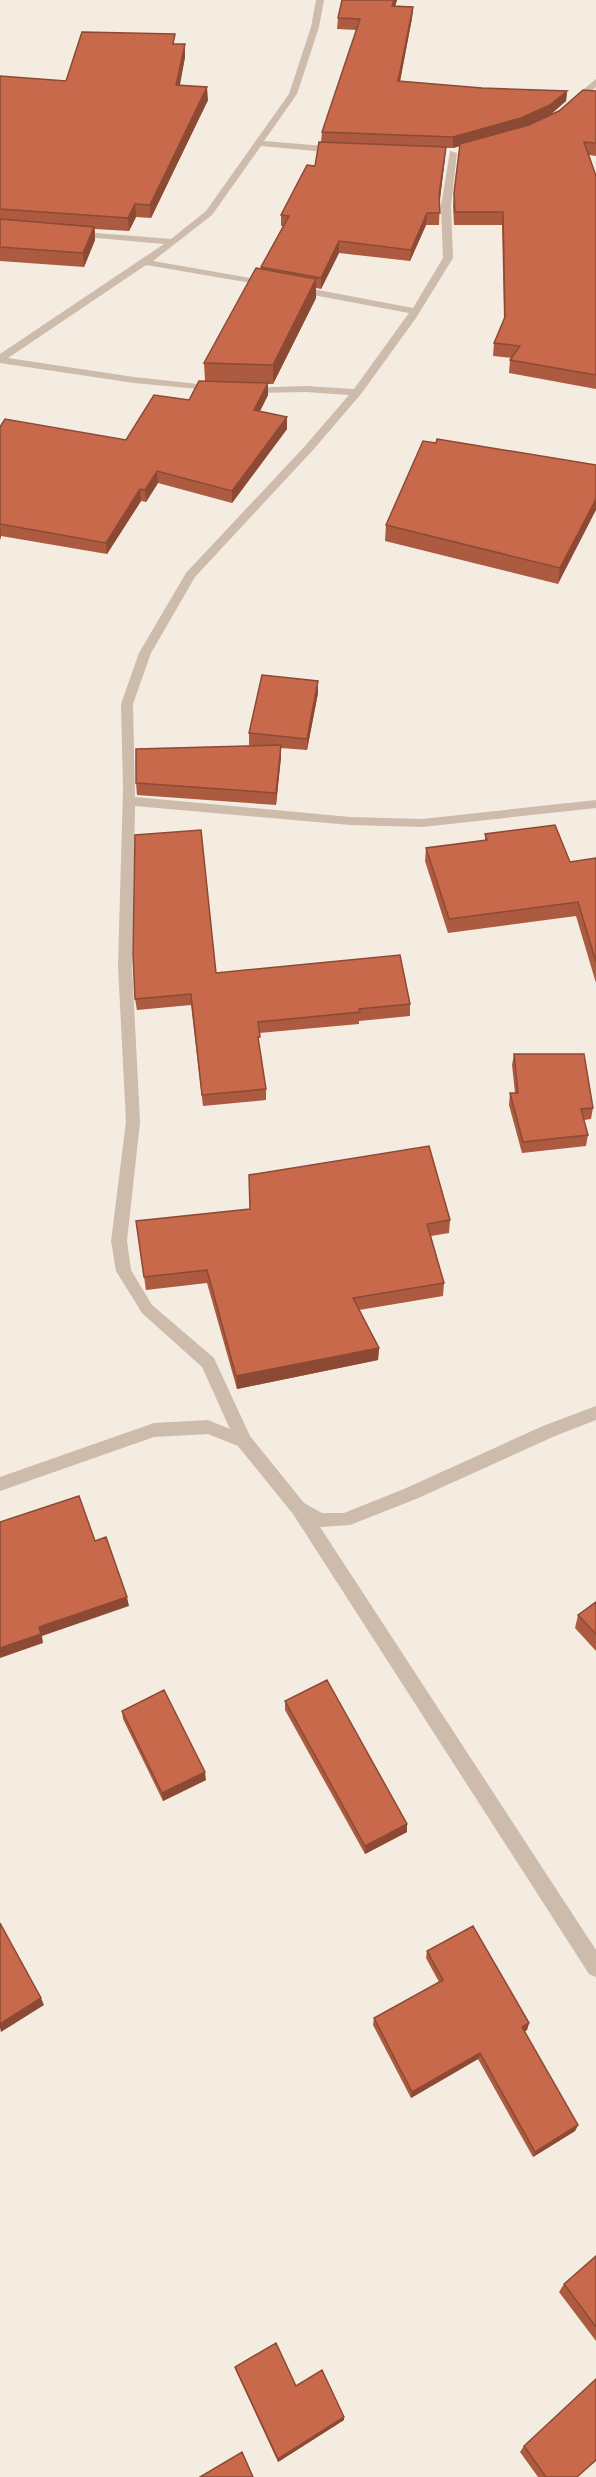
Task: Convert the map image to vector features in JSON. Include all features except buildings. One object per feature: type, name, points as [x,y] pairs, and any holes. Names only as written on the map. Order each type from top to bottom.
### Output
[{"type":"street","points":[[0,360],[173,242],[209,213],[293,94],[315,27],[320,0]]},
{"type":"street","points":[[569,107],[596,82]]},
{"type":"street","points":[[258,143],[341,150]]},
{"type":"street","points":[[453,152],[446,206],[448,258],[415,310],[357,392],[309,448],[190,575],[145,653],[127,704],[129,801],[125,966],[133,1122],[119,1241],[124,1271],[147,1309],[208,1364],[244,1441],[298,1508],[596,1967]]},
{"type":"street","points":[[66,232],[173,242]]},
{"type":"street","points":[[143,262],[279,286]]},
{"type":"street","points":[[291,288],[415,310]]},
{"type":"street","points":[[0,360],[191,387],[236,390],[306,388],[357,392]]},
{"type":"street","points":[[129,801],[350,820],[422,823],[596,804]]},
{"type":"street","points":[[298,1508],[320,1521],[344,1520],[410,1494],[549,1431],[596,1413]]},
{"type":"street","points":[[0,1484],[154,1430],[208,1427],[244,1441]]}]
